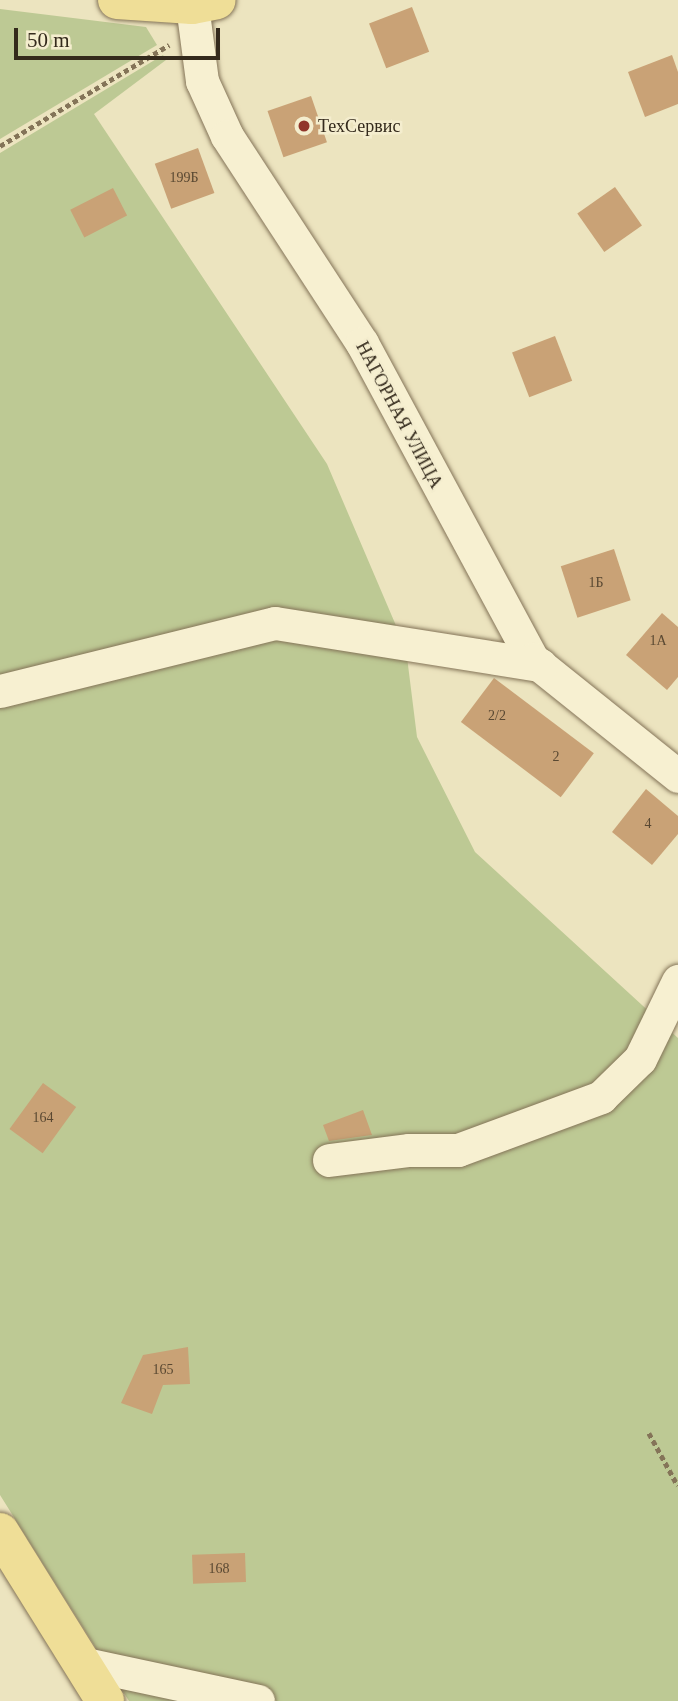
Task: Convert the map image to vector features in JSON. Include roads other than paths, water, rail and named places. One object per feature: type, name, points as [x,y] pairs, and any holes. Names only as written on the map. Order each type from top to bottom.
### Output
[{"type":"main road","points":[[117,0],[196,15]]},
{"type":"main road","points":[[0,1532],[105,1701]]},
{"type":"street","name":"НАГОРНАЯ УЛИЦА","points":[[196,15],[202,81],[227,135],[362,343],[526,647],[541,665],[678,776]]},
{"type":"street","points":[[0,691],[275,624],[541,665]]},
{"type":"street","points":[[329,1160],[409,1150],[458,1150],[601,1097],[640,1059],[678,981]]},
{"type":"street","points":[[81,1663],[258,1701]]},
{"type":"place","name":"ТехСервис","points":[[304,126]]}]
